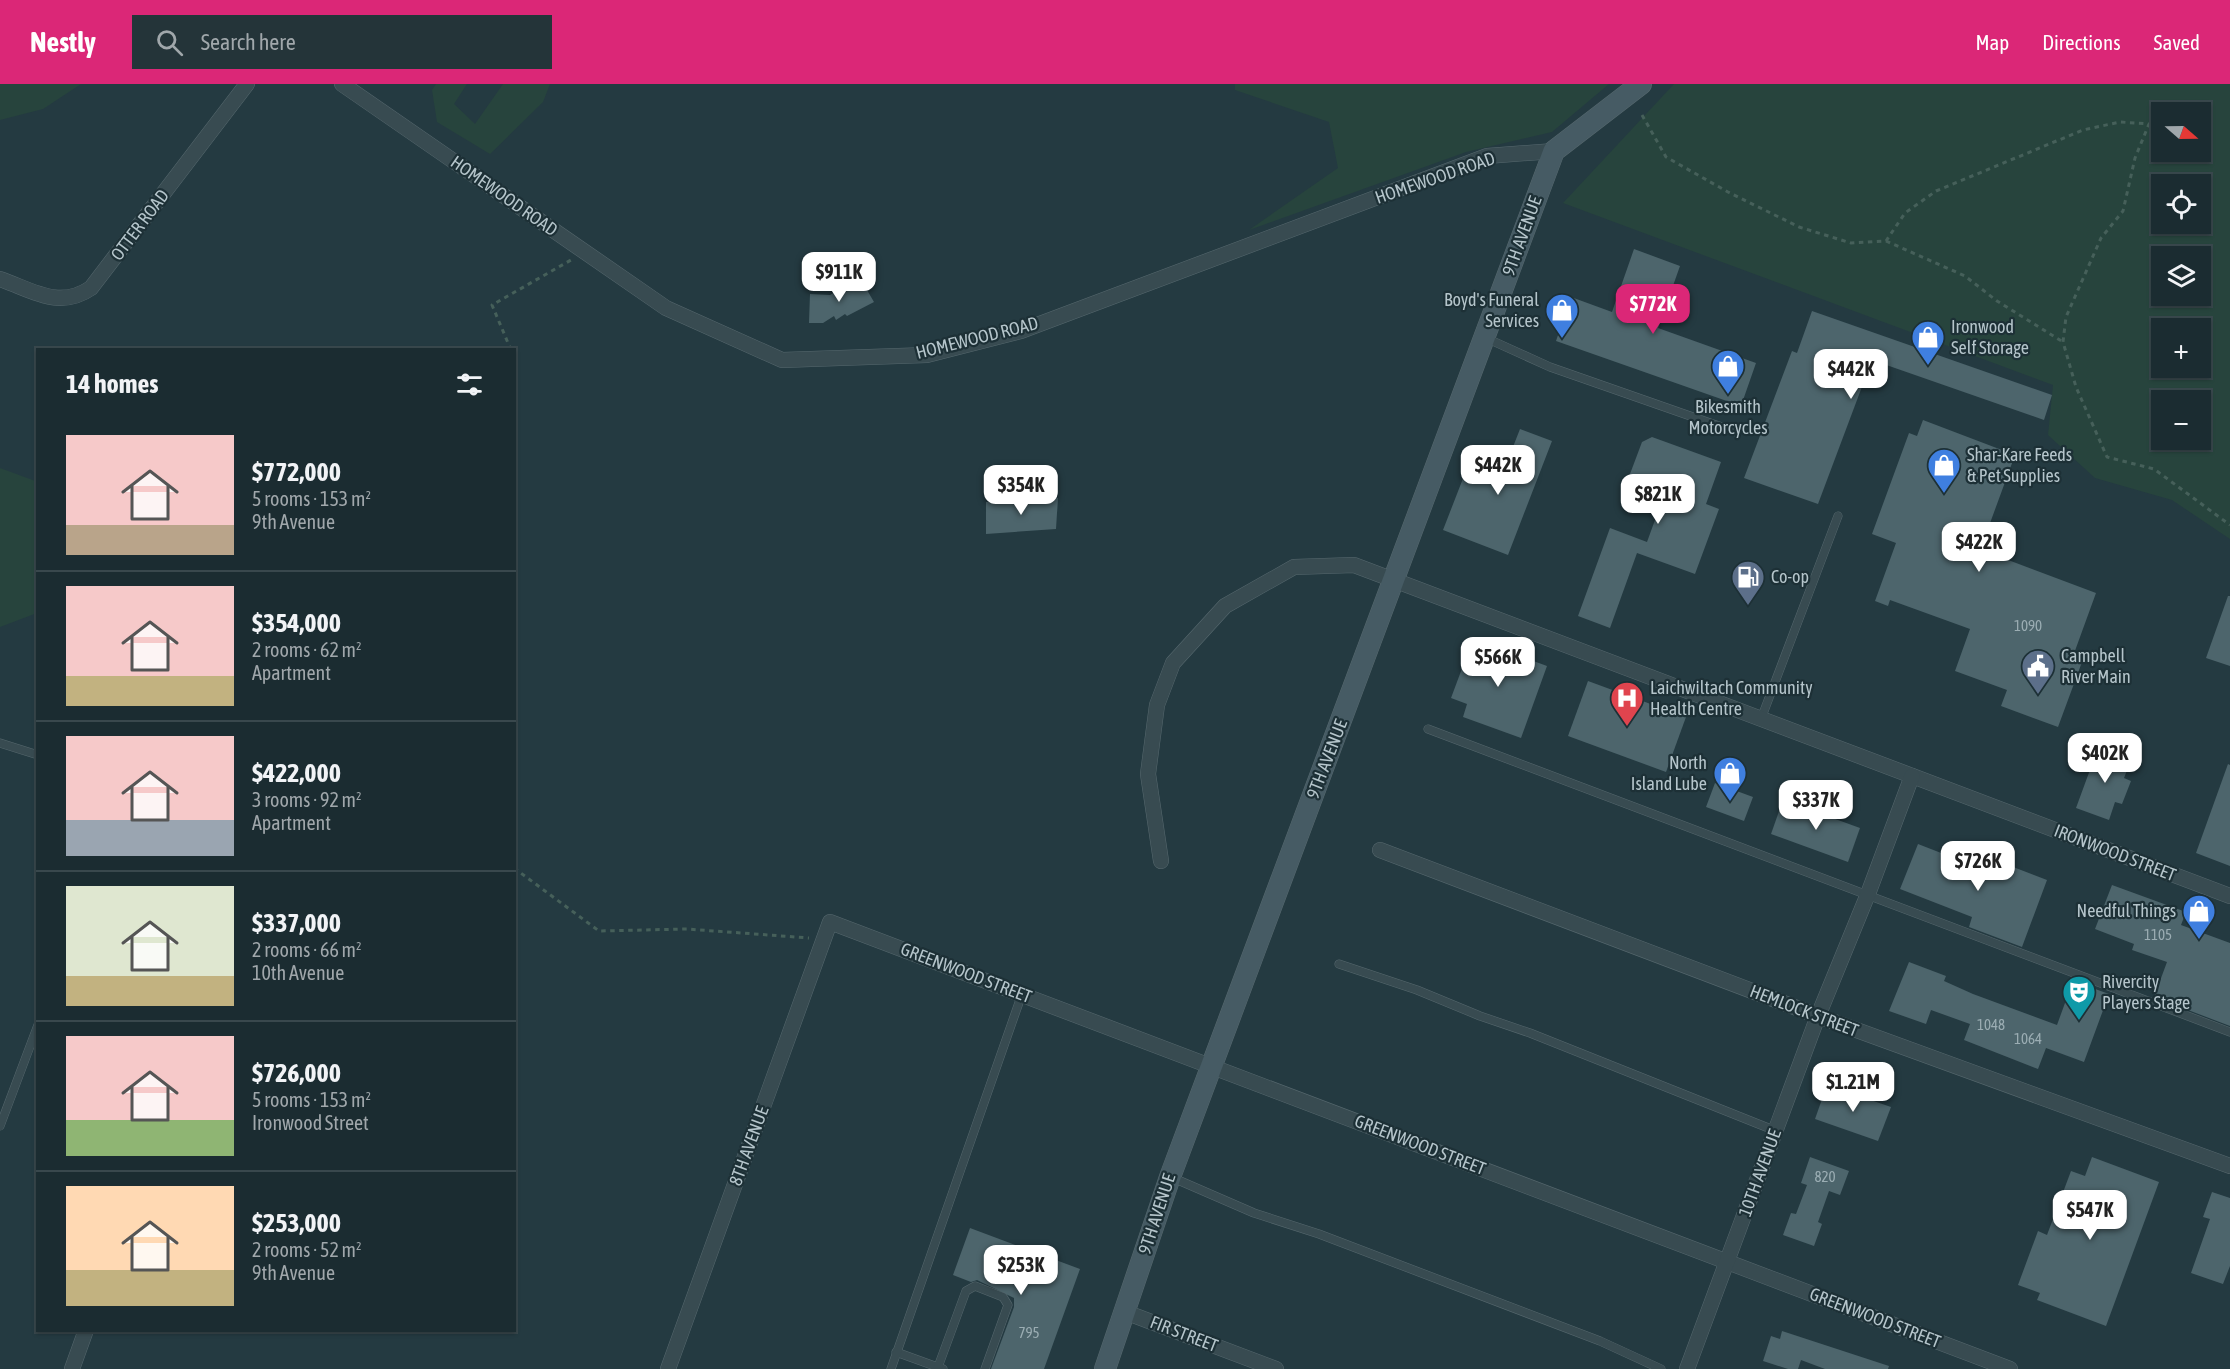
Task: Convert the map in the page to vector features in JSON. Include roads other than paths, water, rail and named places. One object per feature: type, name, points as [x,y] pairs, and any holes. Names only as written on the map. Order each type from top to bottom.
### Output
[{"type":"main road","points":[[1554,151],[1641,84]]},
{"type":"main road","name":"9TH AVENUE","points":[[1105,1369],[1170,1177],[1554,151]]},
{"type":"street","name":"OTTER ROAD","points":[[0,279],[50,298],[65,300],[79,296],[91,288],[247,84]]},
{"type":"street","name":"HOMEWOOD ROAD","points":[[342,84],[666,308],[782,360],[927,355],[1021,331],[1487,156],[1554,151]]},
{"type":"street","name":"IRONWOOD STREET","points":[[1161,861],[1148,774],[1157,705],[1173,663],[1226,606],[1294,567],[1354,565],[2230,896]]},
{"type":"street","name":"10TH AVENUE","points":[[1687,1369],[1818,1016],[1868,894],[1912,776]]},
{"type":"street","name":"HEMLOCK STREET","points":[[1380,850],[1818,1016],[2230,1166]]},
{"type":"street","name":"GREENWOOD STREET","points":[[830,922],[2010,1369]]},
{"type":"street","name":"8TH AVENUE","points":[[668,1369],[830,922]]},
{"type":"street","name":"FIR STREET","points":[[1125,1312],[1276,1369]]},
{"type":"street","points":[[72,1369],[85,1332]]},
{"type":"lane","points":[[1485,337],[1550,367],[1736,432]]},
{"type":"lane","points":[[1761,719],[1838,516]]},
{"type":"lane","points":[[1428,729],[2230,1032]]},
{"type":"lane","points":[[0,743],[36,754]]},
{"type":"lane","points":[[1339,964],[1417,990],[1480,1016],[1530,1033],[1776,1131]]},
{"type":"lane","points":[[891,1369],[1022,994]]},
{"type":"lane","points":[[0,1126],[36,1030]]},
{"type":"lane","points":[[1170,1177],[1254,1213],[1319,1234],[1600,1341],[1661,1369]]},
{"type":"lane","points":[[896,1353],[940,1368],[966,1291],[975,1286],[1003,1297],[1008,1305],[985,1369]]},
{"type":"place","name":"Boyd's Funeral Services","points":[[1562,339]]},
{"type":"place","name":"Ironwood Self Storage","points":[[1928,366]]},
{"type":"place","name":"Bikesmith Motorcycles","points":[[1728,395]]},
{"type":"place","name":"Shar-Kare Feeds & Pet Supplies","points":[[1944,494]]},
{"type":"place","name":"Co-op","points":[[1748,606]]},
{"type":"place","name":"Campbell River Main","points":[[2038,695]]},
{"type":"place","name":"Laichwiltach Community Health Centre","points":[[1627,727]]},
{"type":"place","name":"North Island Lube","points":[[1730,802]]},
{"type":"place","name":"Needful Things","points":[[2199,940]]},
{"type":"place","name":"Rivercity Players Stage","points":[[2079,1021]]}]
